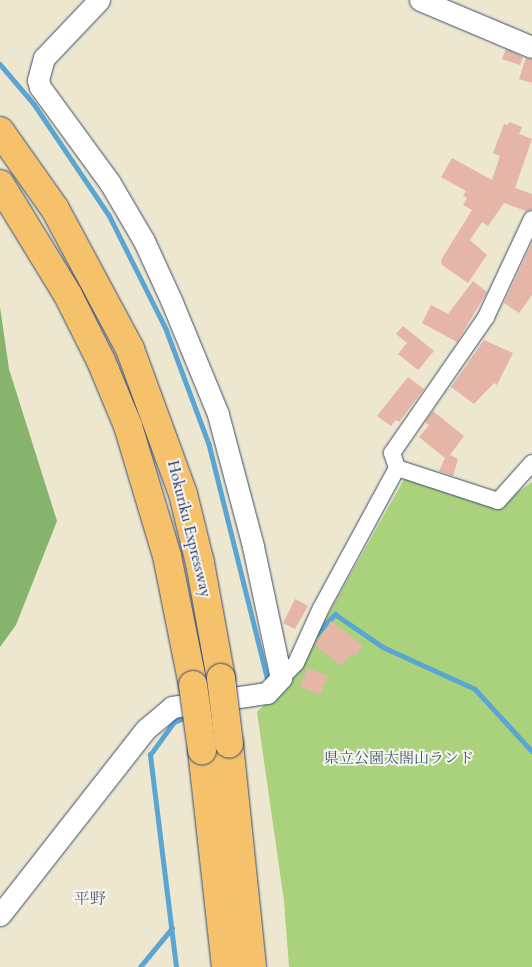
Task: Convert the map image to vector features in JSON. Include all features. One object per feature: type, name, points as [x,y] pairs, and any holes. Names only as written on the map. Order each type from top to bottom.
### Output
[{"type":"highway","name":"Hokuriku Expressway","points":[[0,131],[55,209],[130,349],[183,494],[200,563],[221,678],[252,967]]},
{"type":"highway","name":"Hokuriku Expressway","points":[[0,184],[68,295],[101,361],[128,426],[167,556],[193,685],[226,967]]},
{"type":"street","points":[[99,0],[44,58],[38,80],[40,87],[110,183],[144,241],[171,300],[218,414],[253,546],[281,678]]},
{"type":"street","points":[[420,0],[532,47]]},
{"type":"street","points":[[532,219],[486,317],[392,454],[398,468],[498,501],[532,462]]},
{"type":"street","points":[[0,915],[146,729],[172,707],[267,693],[296,663],[321,608],[398,468]]},
{"type":"green space","points":[[0,307],[9,369],[57,521],[16,625],[0,647]]},
{"type":"green space","name":"県立公園太閤山ランド","points":[[406,476],[497,507],[532,482],[532,967],[289,967],[284,901],[257,712],[292,678]]},
{"type":"building","points":[[506,49],[523,57],[520,65],[502,59]]},
{"type":"building","points":[[526,58],[532,59],[532,83],[519,79]]},
{"type":"building","points":[[509,122],[522,127],[519,134],[532,139],[515,188],[532,194],[532,209],[526,211],[504,203],[488,226],[482,222],[470,240],[487,255],[468,283],[442,265],[441,260],[472,210],[463,205],[467,198],[463,196],[466,191],[441,177],[452,158],[492,180],[500,156],[493,153],[504,124],[508,125]]},
{"type":"building","points":[[532,243],[532,295],[519,313],[504,303]]},
{"type":"building","points":[[473,281],[487,292],[457,342],[422,323],[431,305],[448,314]]},
{"type":"building","points":[[403,326],[434,351],[418,370],[398,354],[407,343],[396,334]]},
{"type":"building","points":[[484,340],[513,353],[497,385],[494,383],[474,404],[451,387]]},
{"type":"building","points":[[408,377],[424,389],[399,422],[396,420],[391,426],[377,416]]},
{"type":"building","points":[[433,411],[464,436],[450,455],[458,459],[453,476],[439,471],[445,458],[419,437],[429,425],[425,422]]},
{"type":"building","points":[[295,599],[308,606],[295,629],[283,623]]},
{"type":"building","points":[[331,621],[363,646],[355,656],[352,653],[341,666],[315,645]]},
{"type":"building","points":[[308,668],[328,676],[320,695],[300,686]]},
{"type":"waterway","points":[[0,64],[34,104],[109,215],[166,329],[209,444],[268,681]]},
{"type":"waterway","points":[[317,634],[335,614],[383,647],[475,689],[532,751]]},
{"type":"waterway","points":[[176,967],[150,755],[174,722],[189,716]]},
{"type":"waterway","points":[[140,967],[172,928]]},
{"type":"district","name":"平野","points":[[90,899]]}]
